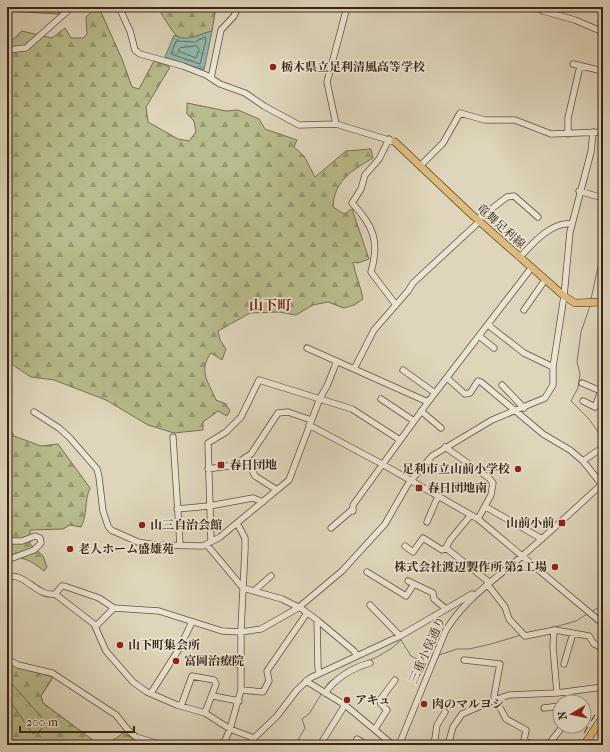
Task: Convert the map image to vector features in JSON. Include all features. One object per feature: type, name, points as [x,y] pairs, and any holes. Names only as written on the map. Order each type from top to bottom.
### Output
[{"type":"main road","name":"竜舞足利線","points":[[392,141],[564,296],[575,303],[603,302]]},
{"type":"main road","points":[[585,745],[603,717]]},
{"type":"street","points":[[7,50],[26,48],[72,7]]},
{"type":"street","points":[[119,7],[138,53],[182,66],[211,78],[223,85],[250,95],[264,106],[299,125],[336,124],[392,141],[365,175],[361,188],[352,203],[371,225],[375,254],[371,272],[396,305]]},
{"type":"street","points":[[211,78],[221,30],[236,14],[238,7]]},
{"type":"street","points":[[336,124],[327,82],[347,7]]},
{"type":"street","points":[[537,7],[543,11],[576,20],[603,32]]},
{"type":"street","points":[[573,64],[603,71]]},
{"type":"street","points":[[568,134],[568,118],[580,66]]},
{"type":"street","points":[[420,166],[443,143],[460,113],[486,120],[515,120],[545,132],[568,134],[603,132]]},
{"type":"street","points":[[7,577],[13,576],[28,582],[35,589],[49,595],[55,594],[62,586],[64,586],[99,598],[114,608],[159,611],[222,631],[241,632],[267,626],[298,608],[342,571],[373,538],[392,513],[410,480],[432,456],[492,420],[540,402],[548,394],[553,385],[553,367],[564,296],[572,224],[579,191],[590,152],[593,132]]},
{"type":"street","points":[[579,191],[603,198]]},
{"type":"street","points":[[354,369],[374,330],[413,283],[479,220],[507,198],[514,196],[538,217]]},
{"type":"street","points":[[520,257],[535,241],[549,231],[563,223],[572,224]]},
{"type":"street","points":[[331,528],[353,510],[360,494],[421,411],[532,267]]},
{"type":"street","points":[[524,310],[546,280]]},
{"type":"street","points":[[488,325],[524,353],[553,367]]},
{"type":"street","points":[[479,336],[494,348]]},
{"type":"street","points":[[307,348],[428,402]]},
{"type":"street","points":[[34,412],[59,428],[69,437],[96,469],[99,477],[103,511],[109,528],[145,544],[180,544],[201,546],[220,537],[277,490],[292,475],[310,423],[337,361]]},
{"type":"street","points":[[403,370],[435,393]]},
{"type":"street","points":[[447,378],[465,394],[470,393],[478,381],[481,382],[543,434],[570,450],[583,461],[602,484]]},
{"type":"street","points":[[357,656],[354,650],[326,626],[307,613],[282,599],[243,588],[209,543],[208,443],[226,432],[241,417],[260,380],[320,398],[355,411],[400,440]]},
{"type":"street","points":[[582,383],[602,392],[595,406],[583,401]]},
{"type":"street","points":[[502,385],[524,408]]},
{"type":"street","points":[[381,399],[414,421]]},
{"type":"street","points":[[208,469],[228,467],[246,458],[259,444],[278,413],[285,411],[310,423],[478,519],[521,557],[603,624]]},
{"type":"street","points":[[421,411],[441,428]]},
{"type":"street","points":[[173,437],[180,544]]},
{"type":"street","points":[[445,447],[489,478],[493,483],[491,495],[486,507],[478,519]]},
{"type":"street","points":[[583,461],[603,447]]},
{"type":"street","points":[[246,458],[255,476],[277,490]]},
{"type":"street","name":"三重小俣通り","points":[[397,745],[446,630],[456,614],[475,594],[521,557],[602,484]]},
{"type":"street","points":[[427,522],[438,496]]},
{"type":"street","points":[[177,509],[209,506],[253,498],[263,502]]},
{"type":"street","points":[[486,507],[542,538]]},
{"type":"street","points":[[446,548],[450,540],[471,515]]},
{"type":"street","points":[[223,745],[239,701],[240,690],[245,538],[237,523]]},
{"type":"street","points":[[7,560],[34,550],[41,543],[40,538],[36,536],[22,541],[11,541]]},
{"type":"street","points":[[405,546],[413,552],[423,538],[442,550],[446,548]]},
{"type":"street","points":[[446,548],[488,584],[505,607],[509,619],[525,636],[554,630],[589,636],[594,644],[603,648]]},
{"type":"street","points":[[367,572],[406,596],[414,584]]},
{"type":"street","points":[[254,591],[271,576]]},
{"type":"street","points":[[408,581],[433,593],[434,599],[446,609]]},
{"type":"street","points":[[55,594],[96,626],[102,645],[111,658],[133,682],[148,693],[181,706],[205,713],[230,729],[254,738]]},
{"type":"street","points":[[249,745],[254,738],[277,716],[306,682],[320,673],[400,636],[475,594]]},
{"type":"street","points":[[370,605],[400,636]]},
{"type":"street","points":[[96,626],[114,608]]},
{"type":"street","points":[[240,690],[263,692],[269,682],[267,671],[307,613]]},
{"type":"street","points":[[317,620],[318,668],[320,673]]},
{"type":"street","points":[[151,693],[179,649],[192,622]]},
{"type":"street","points":[[554,630],[552,647],[557,693]]},
{"type":"street","points":[[564,664],[573,633]]},
{"type":"street","points":[[7,659],[18,665],[52,673],[116,715],[128,730],[136,737],[162,745]]},
{"type":"street","points":[[206,660],[240,665]]},
{"type":"street","points":[[464,660],[500,664],[494,692],[506,719],[526,730],[524,740],[532,745]]},
{"type":"street","points":[[325,693],[333,682],[354,668],[370,663]]},
{"type":"street","points":[[181,706],[192,676],[215,681],[213,696],[205,713]]},
{"type":"street","points":[[375,729],[388,710],[381,704],[380,700],[395,680]]},
{"type":"street","points":[[306,682],[345,705],[397,745],[426,745]]},
{"type":"street","points":[[448,745],[453,727],[462,714],[497,699],[509,695],[557,693],[603,688]]},
{"type":"street","points":[[213,696],[239,701]]},
{"type":"street","points":[[320,745],[345,705]]},
{"type":"street","points":[[544,708],[552,707]]},
{"type":"street","points":[[434,745],[438,725],[445,712]]},
{"type":"street","points":[[548,745],[557,734]]},
{"type":"street","points":[[355,745],[357,739],[367,745]]},
{"type":"green space","points":[[7,7],[65,7],[58,14],[7,11]]},
{"type":"green space","points":[[159,7],[175,7],[183,10],[184,7],[216,7],[212,31],[192,38],[182,39],[173,32],[162,16]]},
{"type":"green space","points":[[93,10],[100,10],[122,59],[132,87],[139,89],[154,61],[170,67],[146,107],[148,122],[178,139],[189,141],[196,132],[194,121],[187,114],[187,103],[226,111],[238,110],[259,119],[265,129],[297,140],[294,147],[304,156],[315,177],[346,151],[371,149],[373,158],[358,167],[341,183],[334,198],[333,207],[344,214],[352,209],[369,259],[358,263],[353,262],[363,299],[354,305],[344,308],[328,302],[313,305],[296,315],[279,312],[250,313],[218,331],[220,340],[226,349],[222,360],[211,353],[205,365],[205,371],[207,382],[216,400],[226,404],[230,411],[227,416],[218,411],[203,422],[203,430],[174,433],[148,425],[106,400],[54,380],[31,377],[7,361],[7,45],[22,31],[52,38],[65,28],[71,38],[83,38],[87,34],[86,17]]},
{"type":"green space","points":[[7,424],[14,436],[41,446],[58,444],[90,488],[87,498],[85,517],[81,527],[70,525],[63,529],[30,530],[30,544],[43,556],[47,567],[44,571],[22,558],[12,558],[7,560]]},
{"type":"green space","points":[[7,658],[28,670],[53,677],[41,696],[43,703],[94,741],[7,737]]},
{"type":"green space","points":[[7,659],[28,670],[53,677],[41,696],[43,703],[94,741],[101,743],[109,742],[123,733],[146,745],[7,745],[7,697],[33,734],[41,730],[44,720],[12,684],[7,689]]},
{"type":"water","points":[[212,31],[204,70],[165,57],[174,35],[188,38]]},
{"type":"waterway","points":[[591,299],[598,267],[603,253]]},
{"type":"waterway","points":[[590,306],[581,332],[577,362],[580,374],[578,388],[571,401],[589,419],[603,439]]},
{"type":"waterway","points":[[603,586],[599,588],[603,599]]},
{"type":"waterway","points":[[591,612],[603,605]]},
{"type":"waterway","points":[[555,627],[576,621],[587,614]]},
{"type":"waterway","points":[[434,666],[439,655],[457,649],[469,649],[491,644],[521,635]]},
{"type":"waterway","points":[[351,668],[377,657],[392,648],[401,640],[411,656],[429,665]]},
{"type":"waterway","points":[[325,688],[329,682],[342,674]]},
{"type":"waterway","points":[[295,745],[305,728],[302,719],[309,714],[322,693]]},
{"type":"railway","points":[[577,745],[603,701]]},
{"type":"place","name":"栃木県立足利清風高等学校","points":[[273,67]]},
{"type":"place","name":"春日団地","points":[[221,465]]},
{"type":"place","name":"足利市立山前小学校","points":[[518,469]]},
{"type":"place","name":"春日団地南","points":[[419,488]]},
{"type":"place","name":"山前小前","points":[[562,523]]},
{"type":"place","name":"山三自治会館","points":[[142,525]]},
{"type":"place","name":"老人ホーム盛雄苑","points":[[70,549]]},
{"type":"place","name":"株式会社渡辺製作所 第2工場","points":[[555,567]]},
{"type":"place","name":"山下町集会所","points":[[120,645]]},
{"type":"place","name":"富岡治療院","points":[[176,661]]},
{"type":"place","name":"アキュ","points":[[347,700]]},
{"type":"place","name":"肉のマルヨシ","points":[[424,704]]},
{"type":"district","name":"山下町","points":[[270,305]]}]
